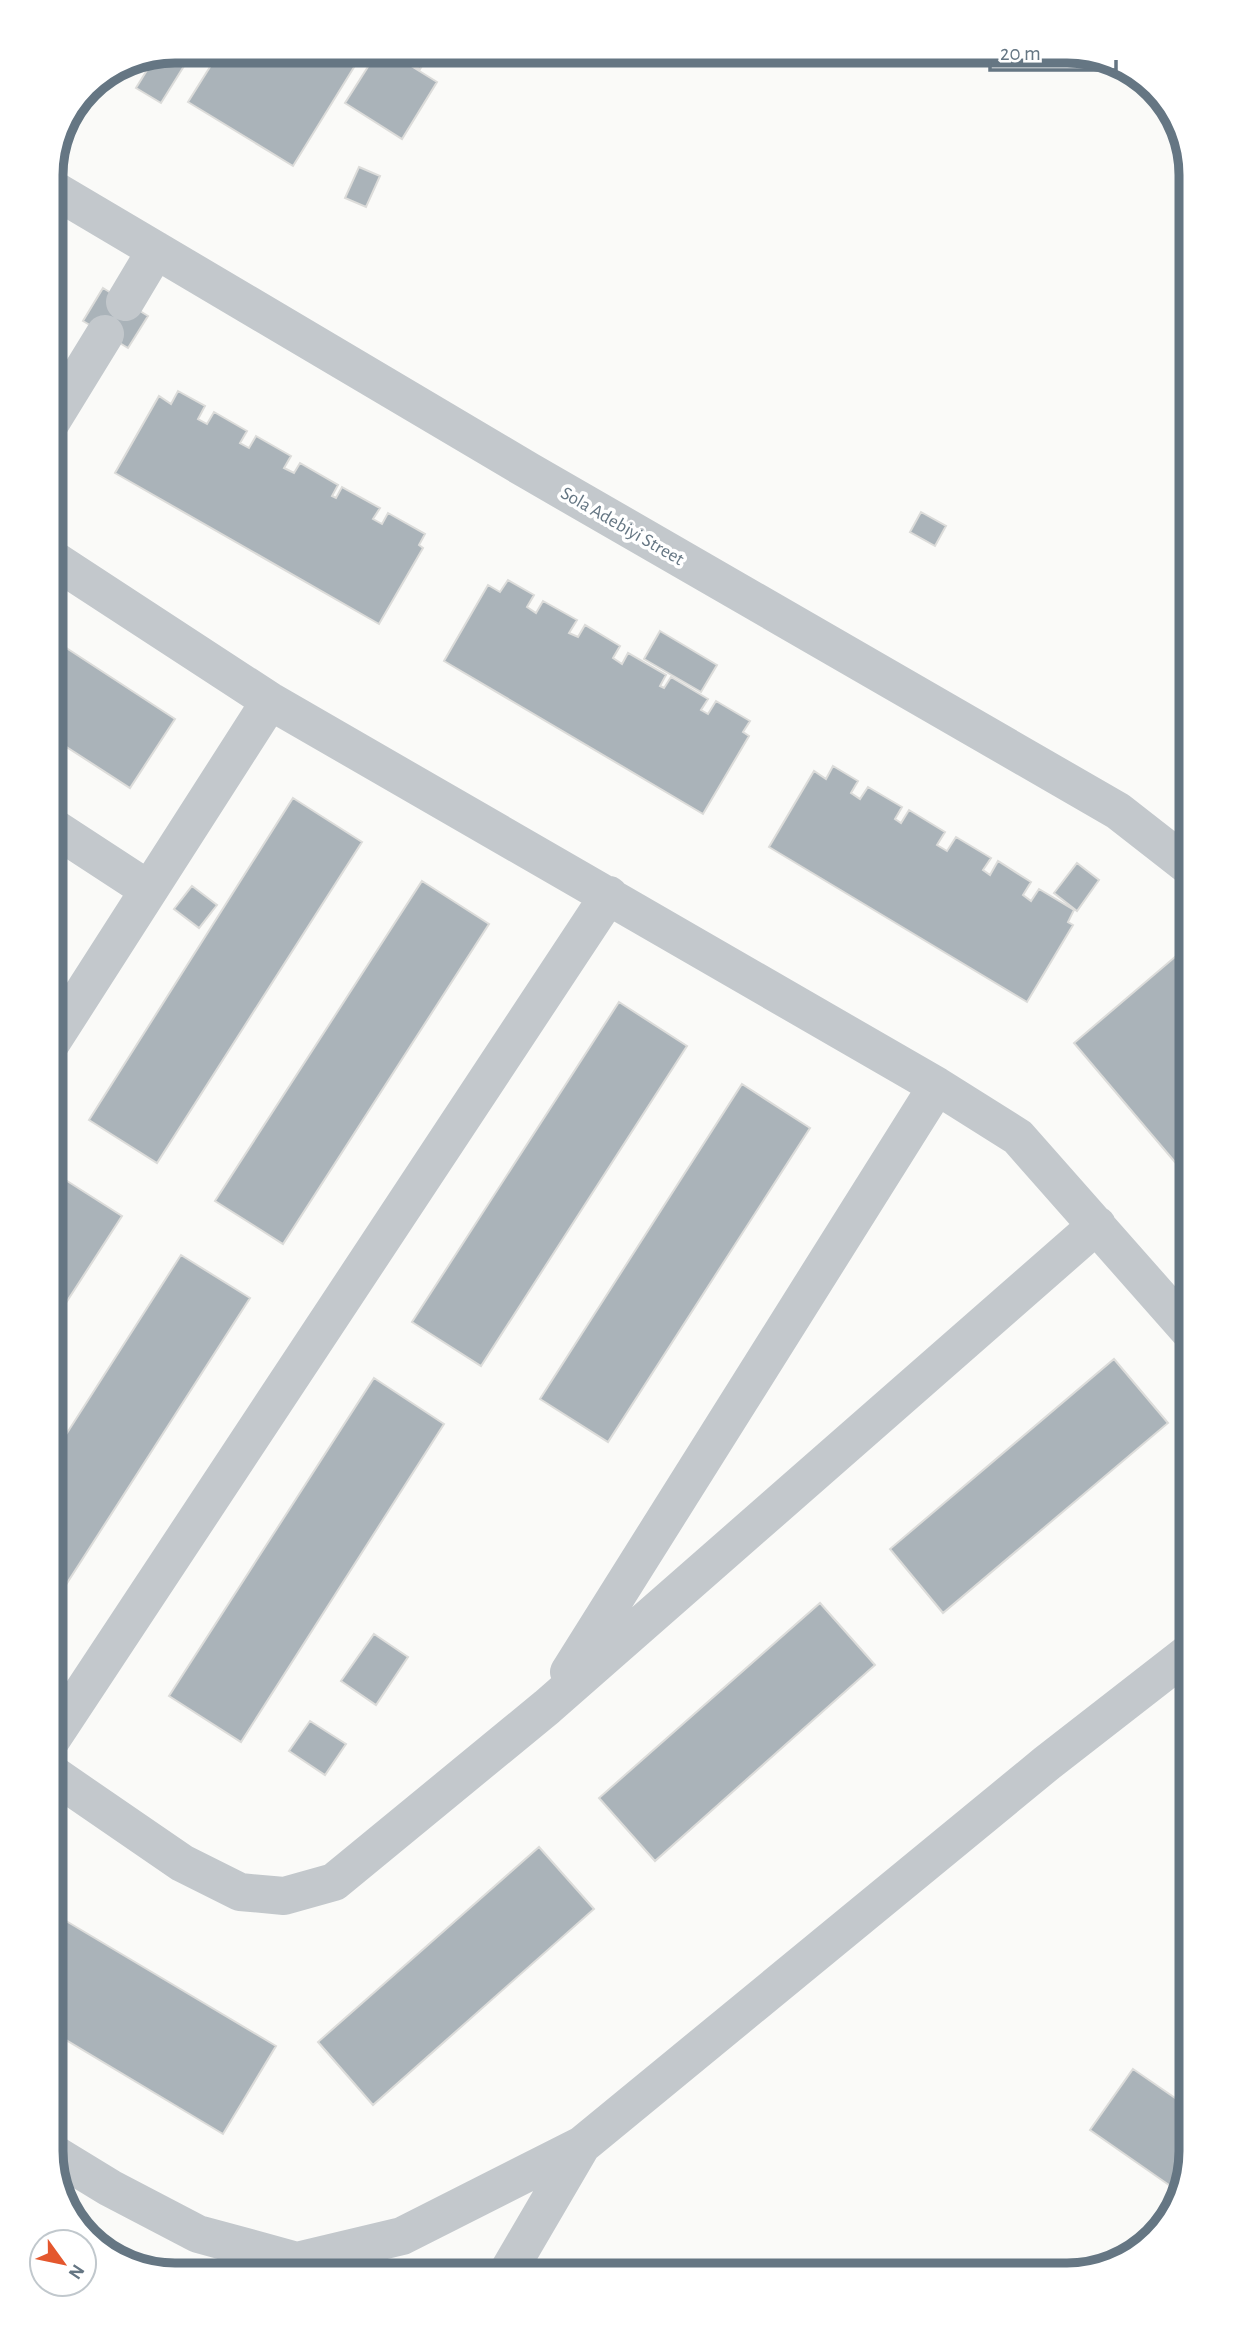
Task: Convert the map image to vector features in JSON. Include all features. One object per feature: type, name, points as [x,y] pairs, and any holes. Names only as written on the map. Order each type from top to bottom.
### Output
[{"type":"street","name":"Sola Adebiyi Street","points":[[63,195],[529,471],[1118,811],[1179,859]]},
{"type":"street","points":[[125,302],[156,250]]},
{"type":"street","points":[[63,402],[105,334]]},
{"type":"street","points":[[63,566],[270,701],[937,1086],[1018,1137],[1179,1320]]},
{"type":"street","points":[[63,1024],[270,701]]},
{"type":"street","points":[[63,834],[149,890]]},
{"type":"street","points":[[63,1723],[609,895]]},
{"type":"street","points":[[547,1707],[937,1086]]},
{"type":"street","points":[[63,1781],[182,1863],[240,1892],[284,1896],[334,1882],[547,1707],[1097,1225]]},
{"type":"street","points":[[64,2160],[110,2188],[198,2234],[297,2261],[402,2235],[582,2145],[1047,1763],[1179,1660]]},
{"type":"street","points":[[513,2263],[582,2145]]},
{"type":"building","points":[[175,63],[184,66],[161,103],[136,88],[149,67]]},
{"type":"building","points":[[212,63],[357,63],[293,166],[188,102]]},
{"type":"building","points":[[370,63],[406,63],[437,82],[402,139],[345,103]]},
{"type":"building","points":[[410,63],[424,63],[420,69]]},
{"type":"building","points":[[359,167],[380,176],[366,207],[345,198]]},
{"type":"building","points":[[103,288],[148,316],[128,348],[83,321]]},
{"type":"building","points":[[178,391],[205,406],[198,419],[207,424],[214,412],[247,431],[240,443],[249,448],[256,436],[291,456],[284,468],[294,473],[300,463],[338,485],[332,496],[336,498],[342,487],[380,508],[373,519],[382,524],[388,513],[425,534],[419,545],[423,548],[379,624],[115,473],[159,396],[171,404]]},
{"type":"building","points":[[921,512],[946,526],[935,546],[910,532]]},
{"type":"building","points":[[508,580],[534,595],[527,607],[536,613],[543,601],[577,620],[569,633],[578,637],[585,625],[620,646],[613,658],[622,664],[628,653],[666,675],[660,686],[664,688],[671,677],[708,699],[701,710],[708,714],[716,701],[750,721],[743,732],[749,736],[703,814],[444,661],[488,585],[500,592]]},
{"type":"building","points":[[660,631],[717,665],[701,692],[644,659]]},
{"type":"building","points":[[63,646],[175,719],[130,788],[63,745]]},
{"type":"building","points":[[833,766],[858,781],[851,793],[860,799],[868,787],[902,807],[895,819],[901,823],[909,810],[945,832],[937,845],[947,851],[956,837],[991,858],[983,870],[990,875],[998,861],[1031,882],[1023,895],[1031,901],[1039,889],[1074,910],[1068,922],[1073,925],[1027,1002],[769,847],[814,771],[826,779]]},
{"type":"building","points":[[293,798],[362,842],[157,1163],[89,1120]]},
{"type":"building","points":[[1077,863],[1099,880],[1077,911],[1054,893]]},
{"type":"building","points":[[422,881],[489,924],[283,1244],[215,1201]]},
{"type":"building","points":[[192,886],[217,905],[199,928],[174,909]]},
{"type":"building","points":[[1179,954],[1179,1167],[1074,1043]]},
{"type":"building","points":[[619,1002],[687,1046],[481,1366],[412,1322]]},
{"type":"building","points":[[742,1084],[810,1128],[608,1442],[540,1399]]},
{"type":"building","points":[[63,1178],[122,1216],[63,1307]]},
{"type":"building","points":[[181,1255],[250,1298],[63,1589],[63,1439]]},
{"type":"building","points":[[1114,1359],[1168,1423],[943,1613],[890,1549]]},
{"type":"building","points":[[374,1378],[444,1424],[241,1742],[169,1696]]},
{"type":"building","points":[[820,1603],[875,1665],[655,1861],[599,1798]]},
{"type":"building","points":[[374,1634],[408,1657],[376,1705],[341,1681]]},
{"type":"building","points":[[310,1721],[346,1744],[325,1775],[289,1751]]},
{"type":"building","points":[[539,1847],[594,1909],[373,2105],[318,2042]]},
{"type":"building","points":[[63,1919],[276,2046],[223,2134],[63,2038]]},
{"type":"building","points":[[1133,2069],[1179,2101],[1179,2151],[1173,2188],[1090,2130]]}]
